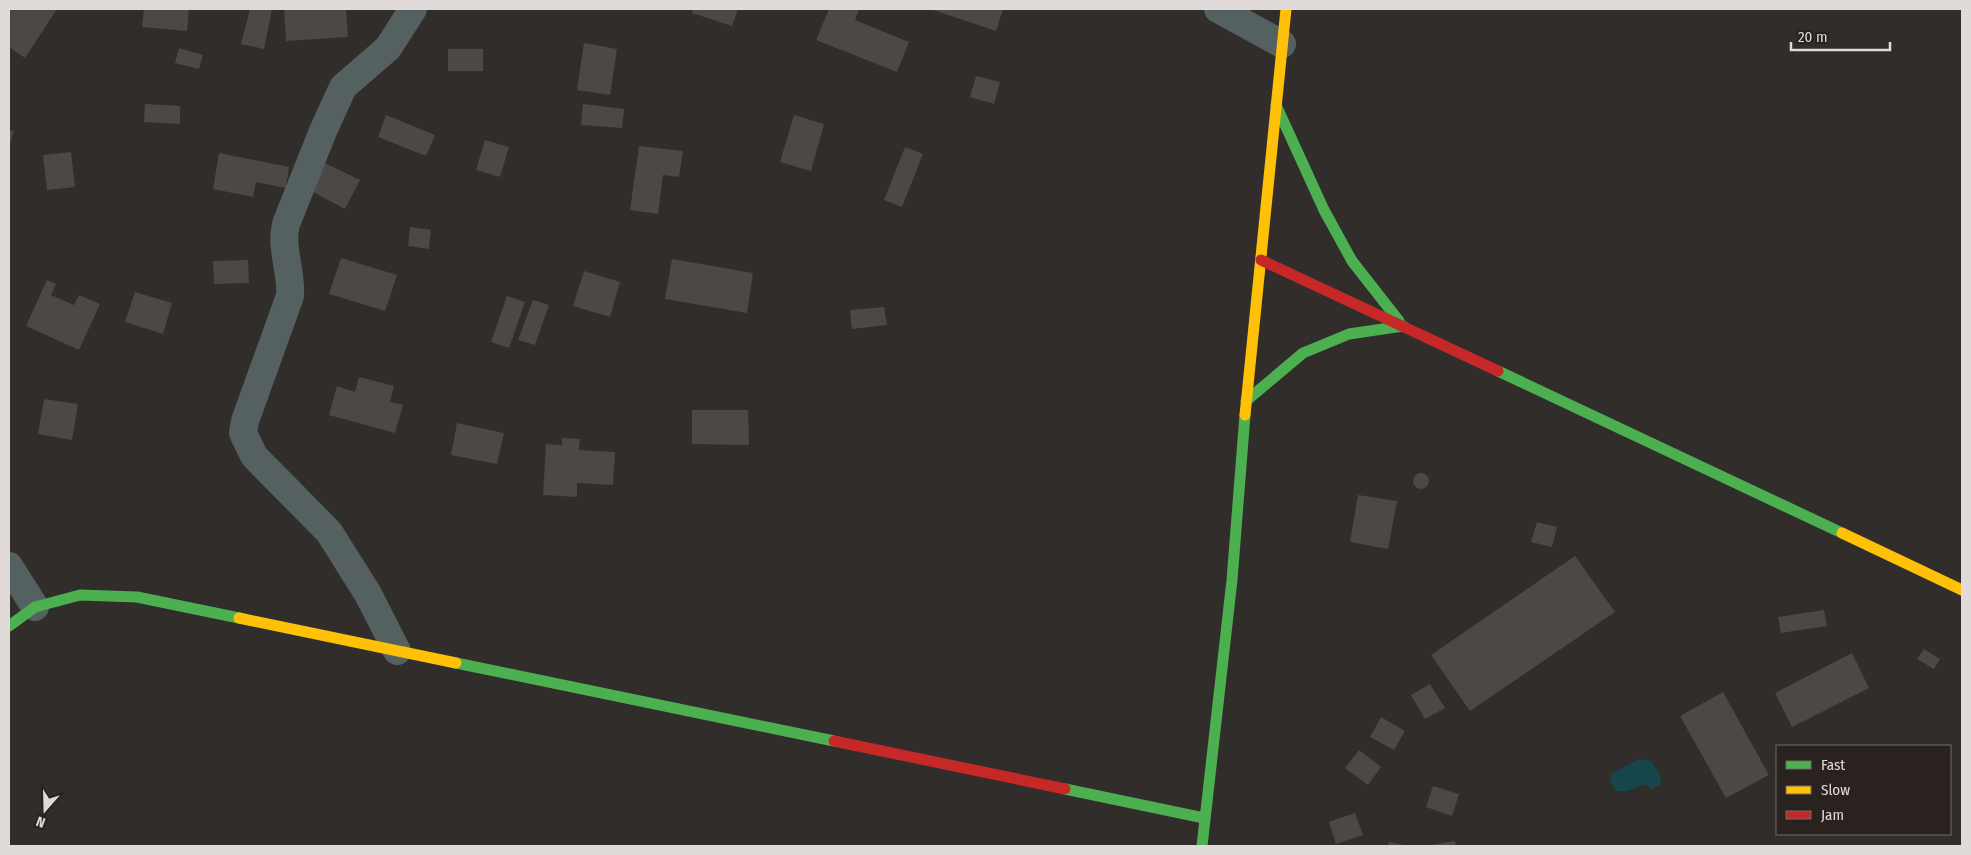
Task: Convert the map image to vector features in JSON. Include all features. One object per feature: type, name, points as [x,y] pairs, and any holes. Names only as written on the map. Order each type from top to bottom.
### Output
[{"type":"street","points":[[397,651],[368,594],[329,532],[254,456],[243,433],[245,421],[290,296],[291,284],[282,238],[323,131],[343,87],[388,48],[413,9]]},
{"type":"street","points":[[1218,9],[1282,44]]},
{"type":"street","points":[[1202,846],[1232,580],[1246,401],[1286,9]]},
{"type":"street","points":[[1276,104],[1324,210],[1352,261],[1403,326]]},
{"type":"street","points":[[1261,260],[1962,590]]},
{"type":"street","points":[[1246,401],[1303,353],[1349,334],[1403,326]]},
{"type":"street","points":[[9,566],[35,607]]},
{"type":"street","points":[[9,626],[35,607],[80,595],[137,597],[1204,818]]},
{"type":"water","points":[[1639,759],[1651,761],[1660,774],[1661,784],[1652,789],[1645,784],[1627,791],[1616,791],[1610,781],[1611,774]]},
{"type":"building","points":[[9,9],[57,9],[25,58],[9,47]]},
{"type":"building","points":[[144,9],[189,9],[187,31],[142,27]]},
{"type":"building","points":[[250,9],[272,9],[264,49],[241,44]]},
{"type":"building","points":[[284,9],[346,9],[348,37],[286,41]]},
{"type":"building","points":[[693,9],[738,9],[732,26],[692,13]]},
{"type":"building","points":[[829,9],[859,9],[855,20],[909,42],[897,72],[816,40]]},
{"type":"building","points":[[930,9],[1003,9],[996,31]]},
{"type":"building","points":[[584,43],[617,49],[610,95],[577,90]]},
{"type":"building","points":[[179,48],[203,55],[199,69],[175,63]]},
{"type":"building","points":[[448,49],[483,49],[483,71],[448,71]]},
{"type":"building","points":[[976,76],[1000,82],[994,104],[970,97]]},
{"type":"building","points":[[145,104],[180,106],[180,124],[144,122]]},
{"type":"building","points":[[583,104],[624,109],[622,128],[581,125]]},
{"type":"building","points":[[386,115],[435,135],[426,156],[378,137]]},
{"type":"building","points":[[794,115],[824,124],[811,171],[780,162]]},
{"type":"building","points":[[9,130],[14,131],[9,147]]},
{"type":"building","points":[[485,140],[509,147],[500,177],[476,170]]},
{"type":"building","points":[[639,146],[683,151],[679,177],[663,175],[658,214],[630,210]]},
{"type":"building","points":[[905,147],[923,154],[902,207],[884,200]]},
{"type":"building","points":[[71,152],[75,187],[47,190],[43,155]]},
{"type":"building","points":[[219,153],[289,167],[286,188],[256,182],[253,197],[213,189]]},
{"type":"building","points":[[325,163],[360,180],[345,209],[311,191]]},
{"type":"building","points":[[410,227],[431,230],[429,249],[408,246]]},
{"type":"building","points":[[341,258],[397,275],[385,311],[329,294]]},
{"type":"building","points":[[672,259],[753,273],[747,313],[665,299]]},
{"type":"building","points":[[248,260],[249,283],[214,284],[213,261]]},
{"type":"building","points":[[584,271],[620,282],[610,317],[573,306]]},
{"type":"building","points":[[47,280],[56,284],[51,295],[74,305],[79,295],[100,304],[79,350],[26,326]]},
{"type":"building","points":[[135,292],[172,303],[163,334],[125,322]]},
{"type":"building","points":[[507,296],[525,302],[509,348],[491,342]]},
{"type":"building","points":[[533,300],[549,305],[535,345],[518,340]]},
{"type":"building","points":[[884,307],[887,325],[852,329],[850,310]]},
{"type":"building","points":[[359,377],[394,386],[390,402],[403,405],[395,433],[329,415],[337,386],[355,392]]},
{"type":"building","points":[[44,399],[78,404],[72,440],[38,434]]},
{"type":"building","points":[[692,410],[748,410],[749,445],[692,444]]},
{"type":"building","points":[[457,423],[504,433],[497,464],[451,455]]},
{"type":"building","points":[[562,438],[580,439],[579,450],[615,452],[613,485],[577,483],[577,497],[543,495],[546,444],[562,445]]},
{"type":"building","points":[[1418,473],[1424,473],[1429,478],[1427,487],[1418,489],[1413,484],[1413,478]]},
{"type":"building","points":[[1358,495],[1397,501],[1388,549],[1350,542]]},
{"type":"building","points":[[1537,522],[1557,527],[1552,547],[1531,542]]},
{"type":"building","points":[[1575,556],[1615,612],[1470,711],[1431,655]]},
{"type":"building","points":[[1824,610],[1827,626],[1781,633],[1778,617]]},
{"type":"building","points":[[1924,649],[1940,659],[1934,669],[1917,659]]},
{"type":"building","points":[[1852,653],[1869,688],[1792,727],[1775,693]]},
{"type":"building","points":[[1430,684],[1445,708],[1425,719],[1411,695]]},
{"type":"building","points":[[1723,692],[1769,775],[1726,798],[1680,716]]},
{"type":"building","points":[[1381,717],[1405,731],[1394,750],[1370,737]]},
{"type":"building","points":[[1359,750],[1381,767],[1368,785],[1345,768]]},
{"type":"building","points":[[1433,786],[1459,794],[1452,816],[1426,807]]},
{"type":"building","points":[[1355,813],[1363,835],[1336,844],[1329,822]]},
{"type":"building","points":[[1455,841],[1456,846],[1431,846],[1431,845]]},
{"type":"building","points":[[1389,842],[1404,845],[1404,846],[1388,846]]},
{"type":"traffic: fast","points":[[1276,105],[1324,210],[1352,261],[1399,321]]},
{"type":"traffic: fast","points":[[1246,401],[1303,353],[1349,334],[1403,326]]},
{"type":"traffic: fast","points":[[1498,371],[1842,533]]},
{"type":"traffic: fast","points":[[1202,846],[1232,580],[1245,415]]},
{"type":"traffic: fast","points":[[9,626],[35,607],[80,595],[137,597],[239,618]]},
{"type":"traffic: fast","points":[[456,663],[834,741]]},
{"type":"traffic: fast","points":[[1065,789],[1204,818]]},
{"type":"traffic: slow","points":[[1245,415],[1286,9]]},
{"type":"traffic: slow","points":[[1842,533],[1962,590]]},
{"type":"traffic: slow","points":[[239,618],[456,663]]},
{"type":"traffic: jam","points":[[1261,260],[1498,371]]},
{"type":"traffic: jam","points":[[834,741],[1065,789]]}]
